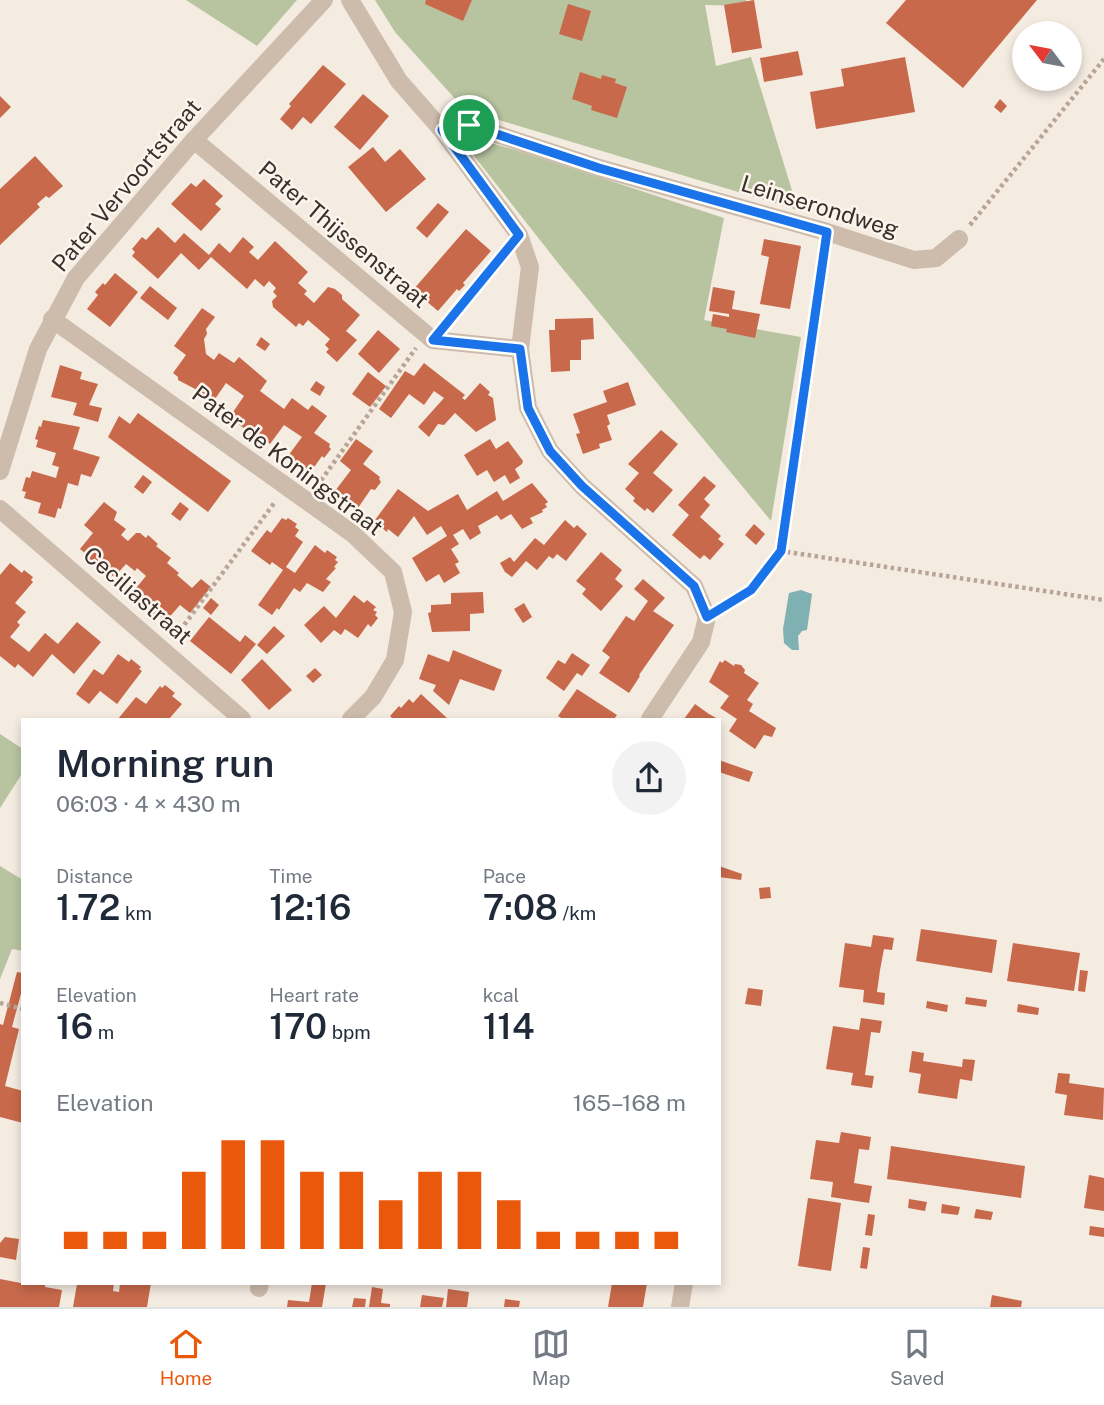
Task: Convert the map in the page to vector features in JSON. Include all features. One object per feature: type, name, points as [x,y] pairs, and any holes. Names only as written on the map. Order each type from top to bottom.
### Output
[{"type":"street","name":"Pater Vervoortstraat","points":[[0,471],[38,349],[76,278],[194,140],[324,0]]},
{"type":"street","points":[[350,0],[398,81],[442,130],[519,235],[530,267],[520,349],[528,408],[550,451],[582,486],[694,586],[707,617],[701,642],[651,718]]},
{"type":"street","name":"Leinserondweg","points":[[442,130],[469,125],[599,168],[827,232],[914,260],[936,258],[958,239]]},
{"type":"street","name":"Pater Thijssenstraat","points":[[194,140],[430,337],[520,349]]},
{"type":"street","name":"Pater de Koningstraat","points":[[52,319],[353,534],[393,572],[403,612],[395,660],[373,697],[352,718]]},
{"type":"street","name":"Ceciliastraat","points":[[0,509],[241,718]]},
{"type":"street","points":[[680,1307],[684,1285]]},
{"type":"path","points":[[958,239],[1104,60]]},
{"type":"path","points":[[707,617],[751,590],[781,551],[827,232]]},
{"type":"path","points":[[306,501],[430,337],[519,235]]},
{"type":"path","points":[[164,650],[233,561],[286,486]]},
{"type":"path","points":[[781,551],[1104,600]]},
{"type":"path","points":[[0,1003],[21,1008]]},
{"type":"green space","points":[[186,0],[297,0],[257,46]]},
{"type":"green space","points":[[375,0],[746,0],[746,6],[705,5],[716,66],[751,57],[798,210],[479,114],[458,102],[395,32]]},
{"type":"green space","points":[[456,133],[724,218],[704,320],[801,337],[771,521],[558,263]]},
{"type":"green space","points":[[0,734],[21,748],[21,775],[0,808]]},
{"type":"green space","points":[[0,866],[21,879],[21,951],[12,949],[0,979]]},
{"type":"water","points":[[801,590],[812,594],[807,630],[798,636],[799,650],[792,650],[784,643],[783,629],[789,593]]},
{"type":"building","points":[[426,0],[472,0],[463,21],[425,4]]},
{"type":"building","points":[[754,0],[762,48],[732,53],[724,5]]},
{"type":"building","points":[[906,0],[1037,0],[1019,21],[1012,21],[1012,30],[963,88],[886,23]]},
{"type":"building","points":[[568,4],[591,11],[582,41],[559,34]]},
{"type":"building","points":[[798,51],[803,75],[764,82],[760,58]]},
{"type":"building","points":[[905,57],[915,112],[816,129],[810,92],[844,86],[841,69]]},
{"type":"building","points":[[323,65],[346,84],[311,124],[303,117],[292,130],[280,119],[291,106],[289,104]]},
{"type":"building","points":[[580,72],[601,79],[602,75],[616,79],[615,83],[627,87],[617,118],[591,110],[592,106],[572,99]]},
{"type":"building","points":[[363,94],[389,116],[360,150],[334,127]]},
{"type":"building","points":[[0,96],[11,107],[0,118]]},
{"type":"building","points":[[1000,99],[1007,106],[1001,113],[994,107]]},
{"type":"building","points":[[373,147],[385,162],[400,149],[426,179],[386,212],[348,167]]},
{"type":"building","points":[[35,156],[63,186],[37,204],[40,207],[0,245],[0,189]]},
{"type":"building","points":[[204,179],[223,196],[215,204],[221,209],[201,231],[171,204],[191,183],[196,187]]},
{"type":"building","points":[[438,203],[449,212],[427,238],[416,228]]},
{"type":"building","points":[[158,227],[175,243],[184,233],[209,255],[219,243],[230,253],[243,237],[254,247],[249,252],[258,260],[275,241],[308,272],[298,283],[307,291],[304,294],[314,303],[328,287],[342,295],[342,299],[360,315],[346,331],[357,340],[337,362],[326,352],[329,349],[325,345],[330,339],[308,320],[303,326],[299,323],[296,327],[273,307],[272,301],[277,296],[273,292],[276,288],[269,281],[264,287],[255,279],[247,289],[211,257],[199,270],[181,253],[158,279],[132,256],[135,252],[132,249],[142,237],[146,240]]},
{"type":"building","points":[[466,229],[491,251],[463,283],[465,285],[459,291],[457,289],[438,311],[413,290]]},
{"type":"building","points":[[764,239],[801,246],[790,309],[760,304],[769,257],[761,255]]},
{"type":"building","points":[[115,273],[138,292],[110,327],[87,309],[98,295],[95,292]]},
{"type":"building","points":[[150,286],[177,308],[168,320],[140,298]]},
{"type":"building","points":[[713,287],[735,291],[732,309],[760,314],[755,338],[711,326],[713,314],[729,317],[729,314],[709,311]]},
{"type":"building","points":[[202,308],[215,317],[206,329],[206,354],[214,360],[219,353],[234,363],[239,357],[267,381],[260,391],[284,409],[292,398],[308,410],[312,405],[327,416],[314,433],[330,444],[331,449],[324,458],[322,456],[310,473],[288,456],[302,437],[284,425],[270,444],[263,438],[261,441],[237,423],[231,415],[244,396],[226,383],[213,402],[208,398],[205,400],[196,394],[197,390],[178,380],[173,373],[186,355],[174,346]]},
{"type":"building","points":[[593,318],[594,339],[581,340],[581,360],[570,360],[570,371],[551,372],[549,330],[555,330],[555,319]]},
{"type":"building","points":[[378,330],[400,349],[379,373],[358,354]]},
{"type":"building","points":[[261,337],[270,344],[265,351],[256,345]]},
{"type":"building","points":[[424,363],[465,395],[462,398],[465,400],[480,383],[493,398],[496,420],[476,432],[455,413],[444,425],[438,424],[429,437],[418,427],[444,398],[434,391],[424,405],[409,394],[391,418],[379,409],[405,371],[414,376]]},
{"type":"building","points":[[60,365],[82,372],[80,379],[98,384],[89,405],[102,408],[98,422],[73,415],[77,403],[51,397]]},
{"type":"building","points":[[368,372],[386,386],[370,407],[352,394]]},
{"type":"building","points":[[316,381],[325,387],[320,396],[310,390]]},
{"type":"building","points":[[628,382],[636,405],[607,415],[610,424],[607,426],[612,440],[583,454],[576,434],[580,433],[573,414],[607,402],[603,391]]},
{"type":"building","points":[[138,413],[231,481],[208,512],[108,437],[119,416],[130,424]]},
{"type":"building","points":[[43,420],[80,427],[73,449],[100,457],[91,477],[81,474],[78,486],[68,483],[61,509],[58,508],[55,518],[38,513],[41,503],[24,498],[26,492],[22,491],[26,477],[30,478],[32,471],[56,478],[59,467],[52,465],[56,453],[36,447],[38,440],[35,439]]},
{"type":"building","points":[[661,430],[678,444],[653,473],[673,490],[653,513],[647,508],[645,511],[633,501],[635,498],[625,489],[639,473],[628,464]]},
{"type":"building","points":[[356,439],[373,451],[363,464],[380,477],[381,482],[375,490],[371,489],[358,508],[335,491],[351,470],[340,461]]},
{"type":"building","points":[[490,439],[496,449],[508,441],[523,461],[515,469],[520,478],[510,484],[505,475],[494,482],[487,470],[477,476],[464,455]]},
{"type":"building","points":[[143,475],[152,482],[143,494],[134,487]]},
{"type":"building","points":[[704,476],[716,486],[704,499],[710,505],[700,517],[721,536],[718,539],[724,544],[710,560],[704,555],[700,559],[672,535],[689,515],[678,505]]},
{"type":"building","points":[[532,483],[548,502],[543,512],[530,518],[533,523],[522,529],[511,514],[501,520],[497,515],[478,526],[481,533],[470,540],[463,529],[453,535],[459,544],[451,549],[459,562],[455,564],[460,573],[444,583],[439,574],[426,582],[412,558],[447,536],[441,526],[427,535],[414,516],[398,537],[388,529],[387,532],[375,520],[398,489],[428,511],[458,494],[467,510],[497,491],[503,501]]},
{"type":"building","points":[[104,502],[117,512],[114,520],[126,529],[121,535],[128,541],[136,533],[146,538],[148,535],[158,544],[156,546],[171,558],[167,563],[192,588],[201,579],[211,587],[190,613],[180,605],[166,621],[160,616],[158,619],[136,601],[139,598],[132,593],[146,576],[137,568],[135,571],[126,564],[114,577],[109,573],[107,575],[84,556],[86,554],[80,549],[93,533],[84,525]]},
{"type":"building","points":[[180,502],[189,509],[180,521],[171,514]]},
{"type":"building","points":[[282,518],[288,518],[297,524],[295,527],[299,530],[295,536],[303,542],[286,567],[295,573],[315,545],[325,553],[327,550],[337,557],[335,560],[338,562],[326,579],[331,582],[323,592],[307,583],[300,592],[294,588],[279,610],[277,608],[272,615],[258,605],[283,570],[272,562],[270,565],[251,551],[267,530],[271,533]]},
{"type":"building","points":[[565,520],[574,528],[577,525],[587,534],[566,561],[557,554],[553,559],[549,556],[537,570],[526,561],[512,577],[505,572],[500,563],[510,557],[514,562],[535,538],[544,545]]},
{"type":"building","points":[[754,524],[765,534],[756,545],[745,535]]},
{"type":"building","points":[[601,552],[622,570],[615,579],[623,586],[601,611],[582,594],[586,589],[576,581]]},
{"type":"building","points":[[10,563],[22,573],[24,570],[33,577],[33,582],[15,603],[26,612],[17,622],[20,625],[10,637],[29,652],[45,633],[58,644],[77,622],[101,642],[74,674],[52,654],[33,677],[18,664],[15,668],[0,656],[0,575]]},
{"type":"building","points":[[643,579],[665,598],[653,611],[674,625],[629,693],[599,673],[610,657],[602,651],[626,616],[634,621],[648,601],[634,589]]},
{"type":"building","points":[[483,592],[484,613],[470,614],[470,631],[432,632],[428,613],[431,612],[431,605],[451,604],[451,593]]},
{"type":"building","points":[[354,595],[364,603],[367,600],[376,607],[373,610],[377,612],[375,615],[378,618],[371,627],[368,624],[358,638],[345,629],[341,635],[334,630],[321,643],[304,625],[324,606],[336,618]]},
{"type":"building","points":[[211,598],[219,605],[211,615],[203,608]]},
{"type":"building","points":[[524,603],[532,617],[523,623],[514,609]]},
{"type":"building","points":[[209,617],[240,642],[245,635],[256,644],[231,674],[190,641]]},
{"type":"building","points":[[274,626],[285,636],[267,654],[257,645]]},
{"type":"building","points":[[453,650],[502,670],[494,691],[460,679],[449,705],[433,691],[436,685],[419,679],[428,654],[449,662]]},
{"type":"building","points":[[572,653],[590,665],[582,676],[577,673],[564,691],[546,678],[558,660],[565,664]]},
{"type":"building","points":[[118,654],[129,662],[131,659],[142,671],[117,704],[100,691],[89,704],[76,694],[94,669],[103,675]]},
{"type":"building","points":[[262,659],[292,690],[269,710],[241,680]]},
{"type":"building","points":[[725,660],[734,666],[741,665],[744,673],[759,683],[747,700],[753,704],[749,711],[776,728],[772,737],[764,735],[755,749],[729,731],[737,719],[720,708],[729,696],[709,682],[720,661],[722,663]]},
{"type":"building","points":[[315,668],[322,675],[313,683],[306,676]]},
{"type":"building","points":[[165,685],[175,693],[172,696],[182,704],[170,718],[119,718],[136,697],[146,704],[160,686],[162,688]]},
{"type":"building","points":[[577,689],[617,715],[615,718],[558,716]]},
{"type":"building","points":[[421,694],[447,718],[390,716],[409,699],[413,703]]},
{"type":"building","points":[[695,704],[716,718],[685,718]]},
{"type":"building","points":[[721,761],[753,772],[749,782],[721,773]]},
{"type":"building","points":[[721,867],[742,874],[741,880],[721,877]]},
{"type":"building","points":[[770,887],[771,898],[760,899],[759,888]]},
{"type":"building","points":[[921,929],[997,940],[992,973],[916,961]]},
{"type":"building","points":[[873,935],[894,938],[892,950],[884,949],[880,970],[877,992],[885,993],[884,1005],[863,1002],[864,990],[839,987],[845,943],[871,947]]},
{"type":"building","points":[[1013,943],[1080,953],[1074,991],[1007,981]]},
{"type":"building","points":[[1080,970],[1088,971],[1085,992],[1078,991]]},
{"type":"building","points":[[17,972],[21,973],[21,993],[12,1027],[19,1029],[5,1086],[21,1090],[21,1122],[0,1117],[0,1024],[3,1025]]},
{"type":"building","points":[[748,988],[763,990],[761,1006],[745,1004]]},
{"type":"building","points":[[966,997],[987,1000],[986,1007],[965,1004]]},
{"type":"building","points":[[927,1001],[948,1005],[947,1012],[926,1008]]},
{"type":"building","points":[[1018,1004],[1039,1008],[1038,1015],[1017,1012]]},
{"type":"building","points":[[861,1018],[882,1021],[880,1033],[871,1032],[865,1075],[874,1076],[872,1088],[851,1085],[853,1073],[826,1069],[833,1026],[859,1030]]},
{"type":"building","points":[[912,1051],[924,1053],[923,1061],[962,1067],[963,1059],[975,1060],[972,1081],[960,1079],[957,1099],[918,1093],[921,1074],[909,1072]]},
{"type":"building","points":[[1058,1073],[1070,1074],[1069,1083],[1104,1088],[1103,1120],[1064,1115],[1067,1095],[1055,1093]]},
{"type":"building","points":[[841,1132],[871,1137],[869,1150],[859,1149],[854,1183],[872,1186],[869,1203],[831,1197],[833,1182],[810,1179],[816,1140],[839,1143]]},
{"type":"building","points":[[891,1146],[1025,1166],[1021,1198],[887,1179]]},
{"type":"building","points":[[1089,1175],[1104,1178],[1104,1211],[1084,1208]]},
{"type":"building","points":[[808,1198],[841,1203],[831,1271],[798,1266]]},
{"type":"building","points":[[909,1199],[927,1202],[925,1211],[908,1208]]},
{"type":"building","points":[[942,1204],[960,1207],[958,1215],[941,1213]]},
{"type":"building","points":[[976,1209],[993,1212],[991,1220],[974,1218]]},
{"type":"building","points":[[868,1214],[875,1215],[872,1236],[865,1235]]},
{"type":"building","points":[[1090,1226],[1104,1228],[1104,1237],[1089,1235]]},
{"type":"building","points":[[5,1237],[19,1239],[16,1260],[0,1257],[0,1243]]},
{"type":"building","points":[[863,1247],[870,1248],[867,1269],[860,1268]]},
{"type":"building","points":[[0,1279],[21,1285],[45,1285],[62,1290],[59,1307],[0,1307]]},
{"type":"building","points":[[77,1285],[114,1285],[113,1291],[119,1292],[120,1285],[151,1285],[147,1307],[73,1307]]},
{"type":"building","points":[[312,1285],[326,1285],[322,1307],[287,1307],[288,1300],[309,1302]]},
{"type":"building","points":[[612,1285],[647,1285],[643,1307],[608,1307]]},
{"type":"building","points":[[372,1287],[383,1289],[381,1303],[390,1304],[390,1307],[369,1307]]},
{"type":"building","points":[[448,1289],[469,1292],[467,1307],[446,1307]]},
{"type":"building","points":[[422,1295],[444,1298],[442,1307],[420,1307]]},
{"type":"building","points":[[992,1295],[1022,1301],[1021,1307],[990,1307]]},
{"type":"building","points":[[354,1298],[366,1299],[365,1307],[352,1307]]},
{"type":"building","points":[[505,1299],[520,1301],[519,1307],[504,1307]]},
{"type":"route","points":[[469,125],[599,168],[827,232],[781,551],[751,590],[707,617],[694,586],[582,486],[550,451],[528,408],[520,349],[433,340],[519,235],[442,130],[469,125]]}]
